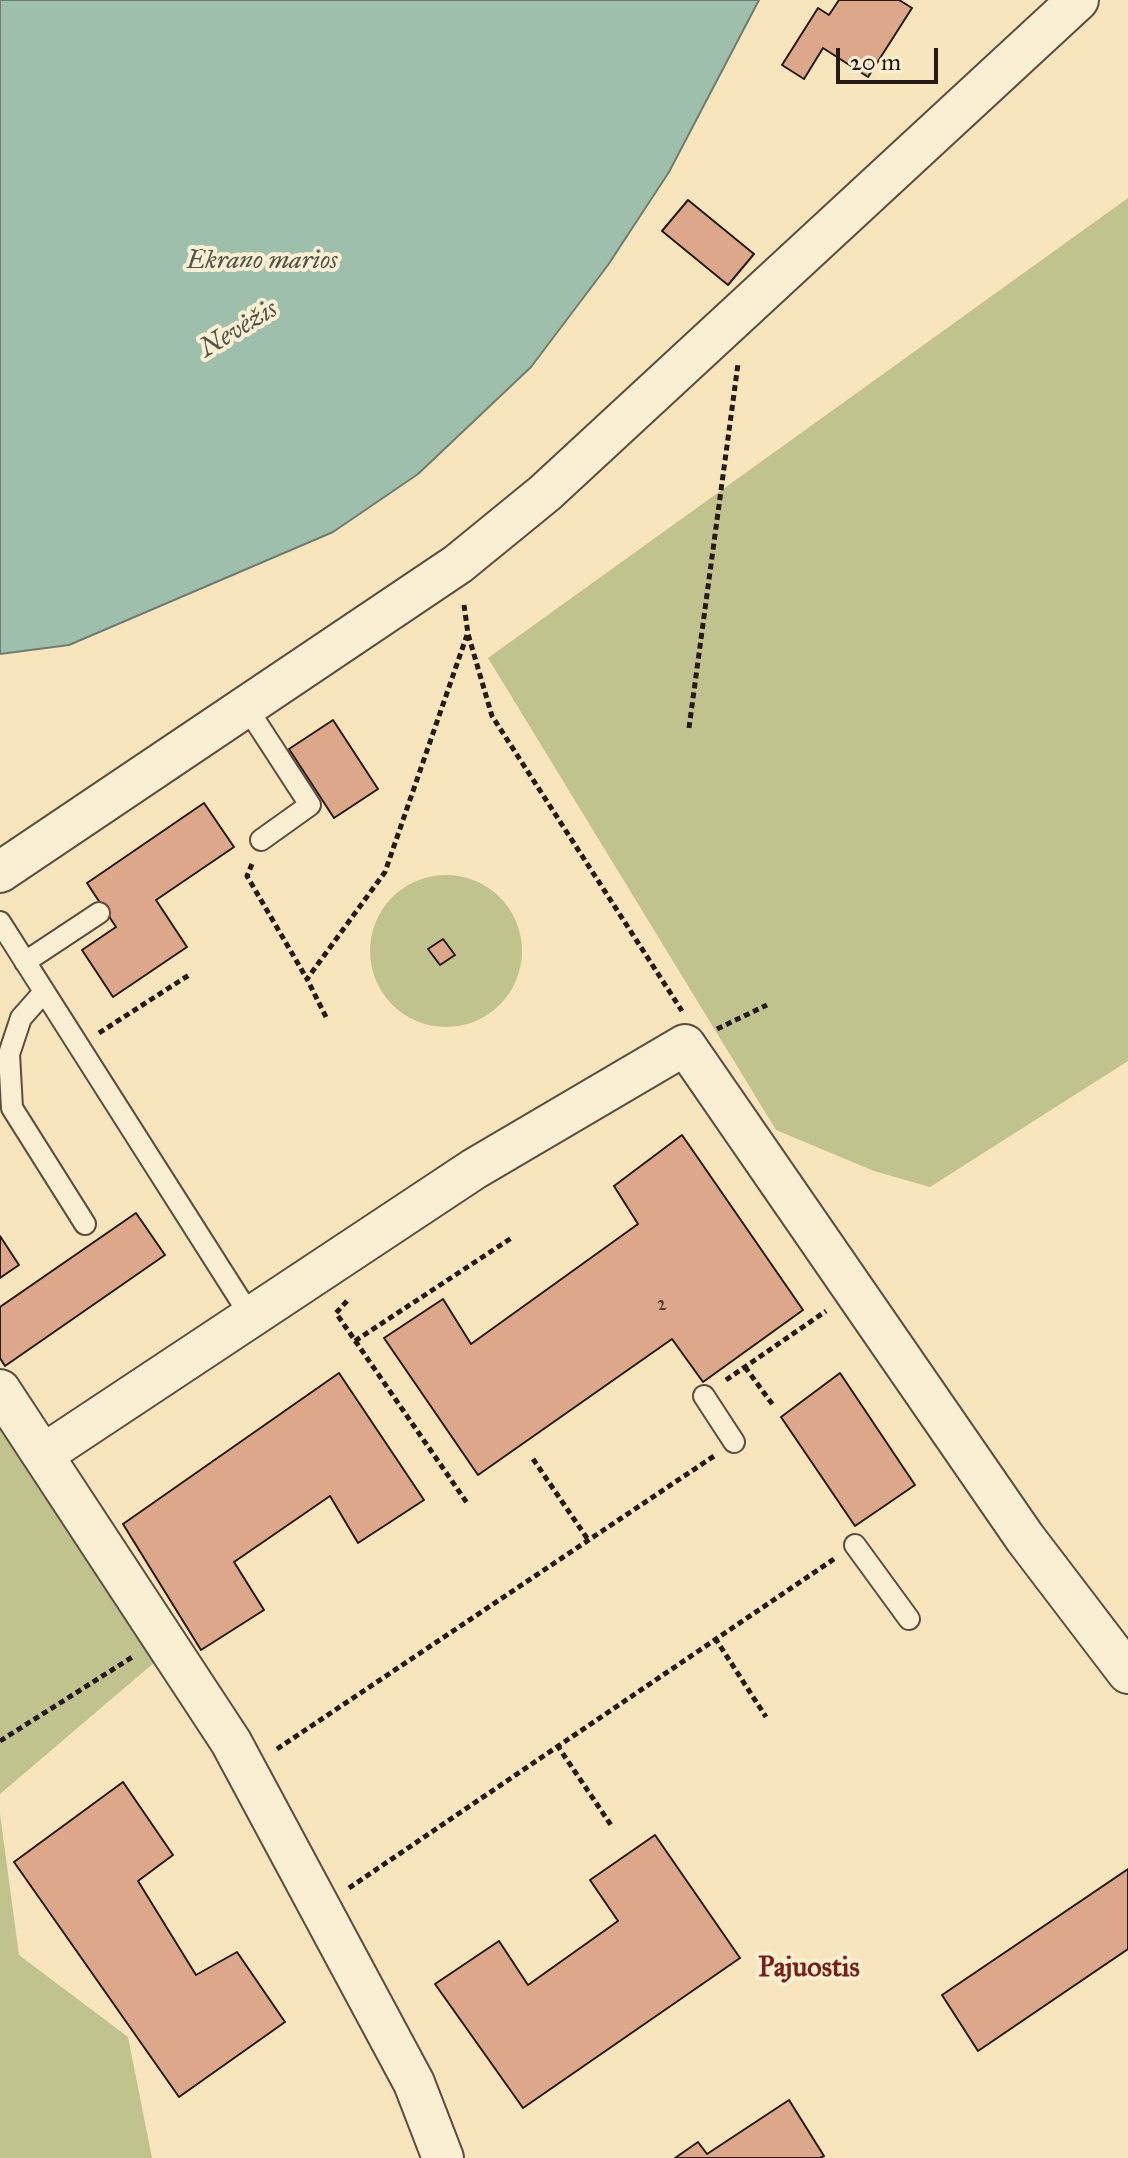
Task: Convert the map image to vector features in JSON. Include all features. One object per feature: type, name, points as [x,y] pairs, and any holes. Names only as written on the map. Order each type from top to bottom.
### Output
[{"type":"street","points":[[0,872],[458,564],[545,493],[1078,0]]},
{"type":"street","points":[[44,1454],[474,1169],[685,1045],[1025,1538],[1128,1673]]},
{"type":"street","points":[[0,1390],[246,1770],[414,2083],[443,2158]]},
{"type":"lane","points":[[247,708],[310,805],[261,840]]},
{"type":"lane","points":[[25,962],[99,913]]},
{"type":"lane","points":[[0,922],[251,1317]]},
{"type":"lane","points":[[44,992],[21,1018],[9,1054],[12,1108],[85,1224]]},
{"type":"lane","points":[[704,1396],[734,1442]]},
{"type":"lane","points":[[855,1545],[909,1619]]},
{"type":"path","points":[[689,728],[722,502],[744,308]]},
{"type":"path","points":[[458,564],[468,634],[492,716],[682,1008],[685,1045],[767,1005]]},
{"type":"path","points":[[307,979],[385,872],[468,634]]},
{"type":"path","points":[[261,840],[247,876],[326,1017]]},
{"type":"path","points":[[79,1046],[189,975]]},
{"type":"path","points":[[355,1341],[513,1237]]},
{"type":"path","points":[[334,1262],[352,1295],[336,1313],[467,1503]]},
{"type":"path","points":[[704,1396],[857,1291]]},
{"type":"path","points":[[745,1367],[773,1405]]},
{"type":"path","points":[[246,1770],[734,1442]]},
{"type":"path","points":[[533,1459],[589,1541]]},
{"type":"path","points":[[320,1908],[855,1545]]},
{"type":"path","points":[[715,1638],[766,1717]]},
{"type":"path","points":[[0,1741],[162,1639]]},
{"type":"path","points":[[557,1745],[611,1825]]},
{"type":"green space","points":[[1128,198],[1128,1061],[930,1187],[874,1171],[776,1130],[488,658]]},
{"type":"green space","points":[[446,875],[475,881],[500,897],[516,922],[522,951],[516,980],[500,1005],[475,1021],[446,1027],[417,1021],[392,1005],[376,980],[370,951],[376,922],[392,897],[417,881]]},
{"type":"green space","points":[[0,1390],[169,1650],[0,1794]]},
{"type":"green space","points":[[0,1814],[19,1955],[128,2037],[152,2158],[0,2158]]},
{"type":"water","name":"Ekrano marios","points":[[0,0],[759,0],[669,172],[608,265],[531,367],[418,474],[333,532],[69,645],[0,654]]},
{"type":"building","points":[[839,0],[899,0],[912,8],[868,77],[823,48],[804,79],[782,65],[818,8],[829,15]]},
{"type":"building","points":[[688,200],[754,254],[728,285],[662,231]]},
{"type":"building","points":[[333,720],[378,789],[334,818],[289,749]]},
{"type":"building","points":[[204,803],[234,847],[156,900],[187,947],[113,997],[82,950],[116,927],[87,883]]},
{"type":"building","points":[[443,939],[455,955],[440,965],[428,949]]},
{"type":"building","points":[[682,1135],[803,1310],[703,1382],[672,1339],[478,1475],[384,1338],[443,1299],[471,1344],[638,1224],[614,1186]]},
{"type":"building","points":[[136,1213],[165,1255],[5,1366],[0,1358],[0,1307]]},
{"type":"building","points":[[0,1236],[19,1265],[0,1278]]},
{"type":"building","points":[[339,1373],[424,1500],[358,1543],[330,1496],[234,1562],[264,1610],[201,1650],[123,1524]]},
{"type":"building","points":[[840,1373],[915,1485],[855,1526],[781,1417]]},
{"type":"building","points":[[123,1782],[173,1855],[138,1881],[196,1975],[237,1952],[285,2022],[179,2097],[14,1862]]},
{"type":"building","points":[[655,1835],[740,1958],[523,2108],[435,1984],[499,1941],[528,1985],[618,1921],[590,1880]]},
{"type":"building","points":[[1128,1869],[1128,1949],[978,2051],[942,1995]]},
{"type":"building","points":[[789,2100],[824,2156],[675,2158],[698,2142],[707,2154]]},
{"type":"district","name":"Pajuostis","points":[[809,1969]]},
{"type":"water label","name":"Nevėžis","points":[[239,330]]}]
